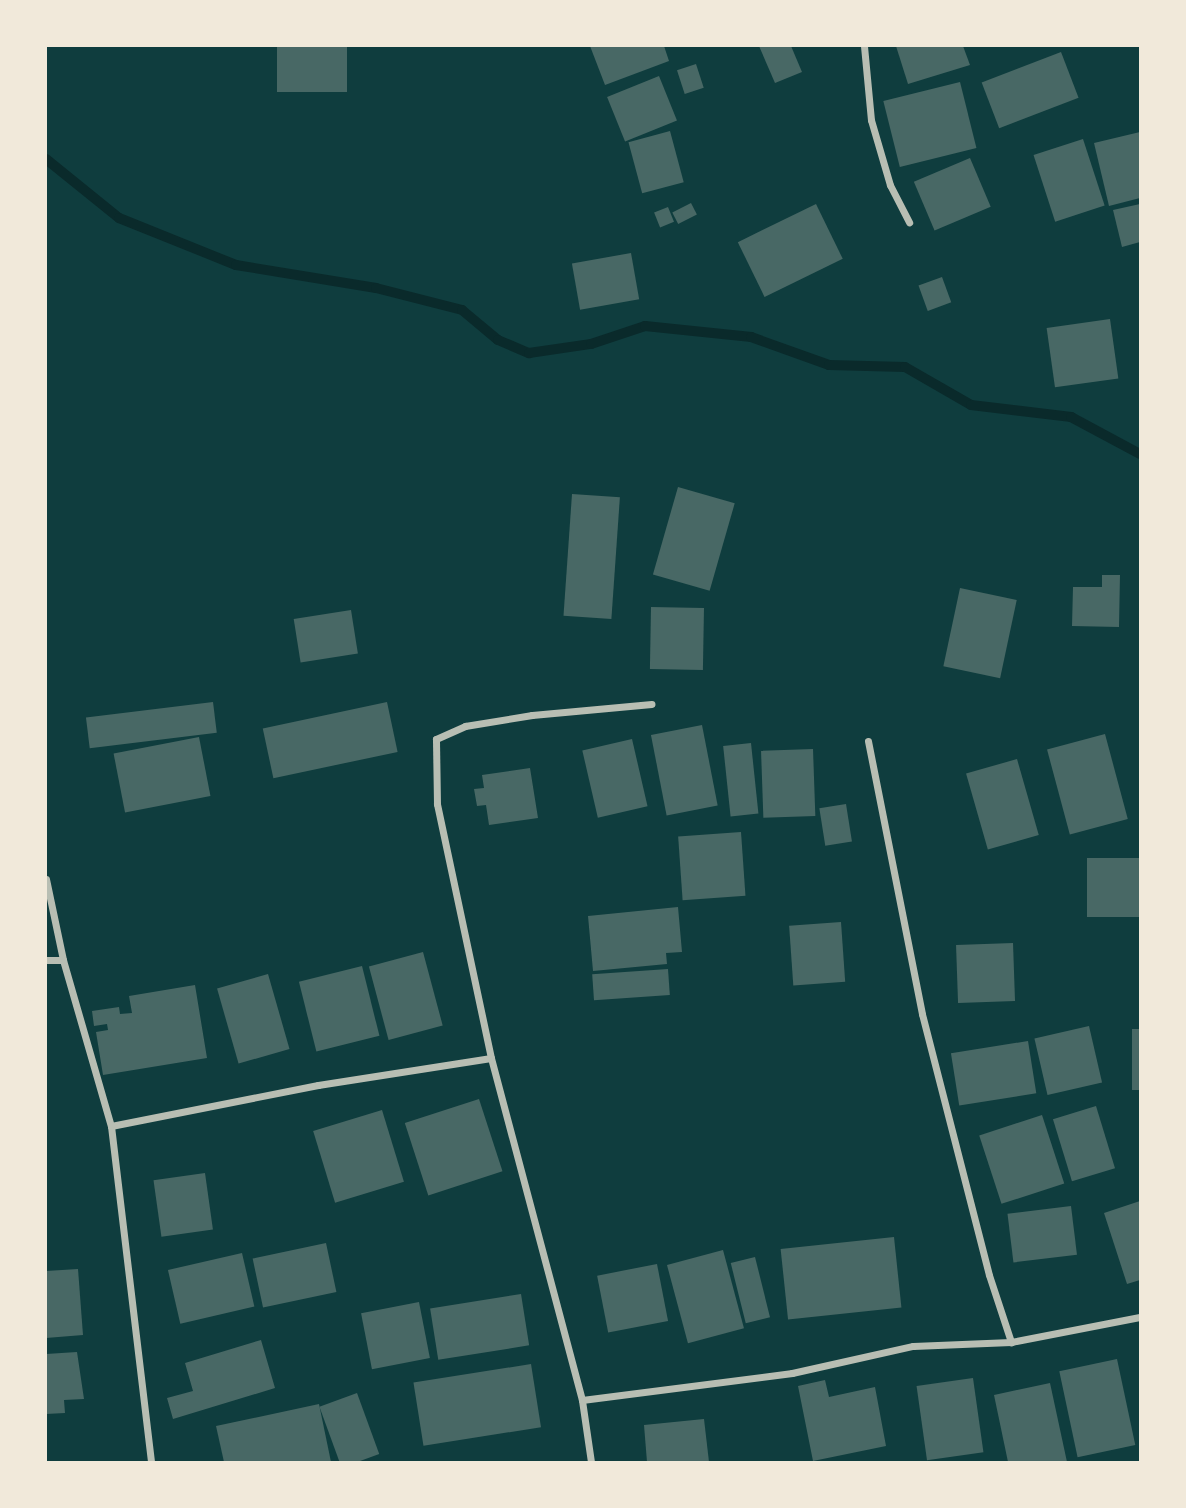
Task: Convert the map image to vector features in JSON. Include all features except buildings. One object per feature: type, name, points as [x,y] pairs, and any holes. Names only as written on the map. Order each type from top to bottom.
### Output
[{"type":"street","points":[[864,46],[871,120],[890,185],[909,222]]},
{"type":"street","points":[[591,1462],[582,1400],[491,1058],[437,804],[436,739],[465,726],[532,715],[651,704]]},
{"type":"street","points":[[868,741],[922,1014],[1011,1342]]},
{"type":"street","points":[[46,879],[63,960],[111,1126],[151,1462]]},
{"type":"street","points":[[46,960],[63,960]]},
{"type":"street","points":[[111,1126],[318,1085],[491,1058]]},
{"type":"street","points":[[582,1400],[792,1373],[913,1346],[1011,1342],[1140,1317]]},
{"type":"waterway","points":[[46,159],[119,218],[236,265],[376,288],[462,310],[498,340],[529,353],[591,344],[645,326],[751,337],[829,365],[905,367],[971,405],[1071,417],[1140,454]]}]
